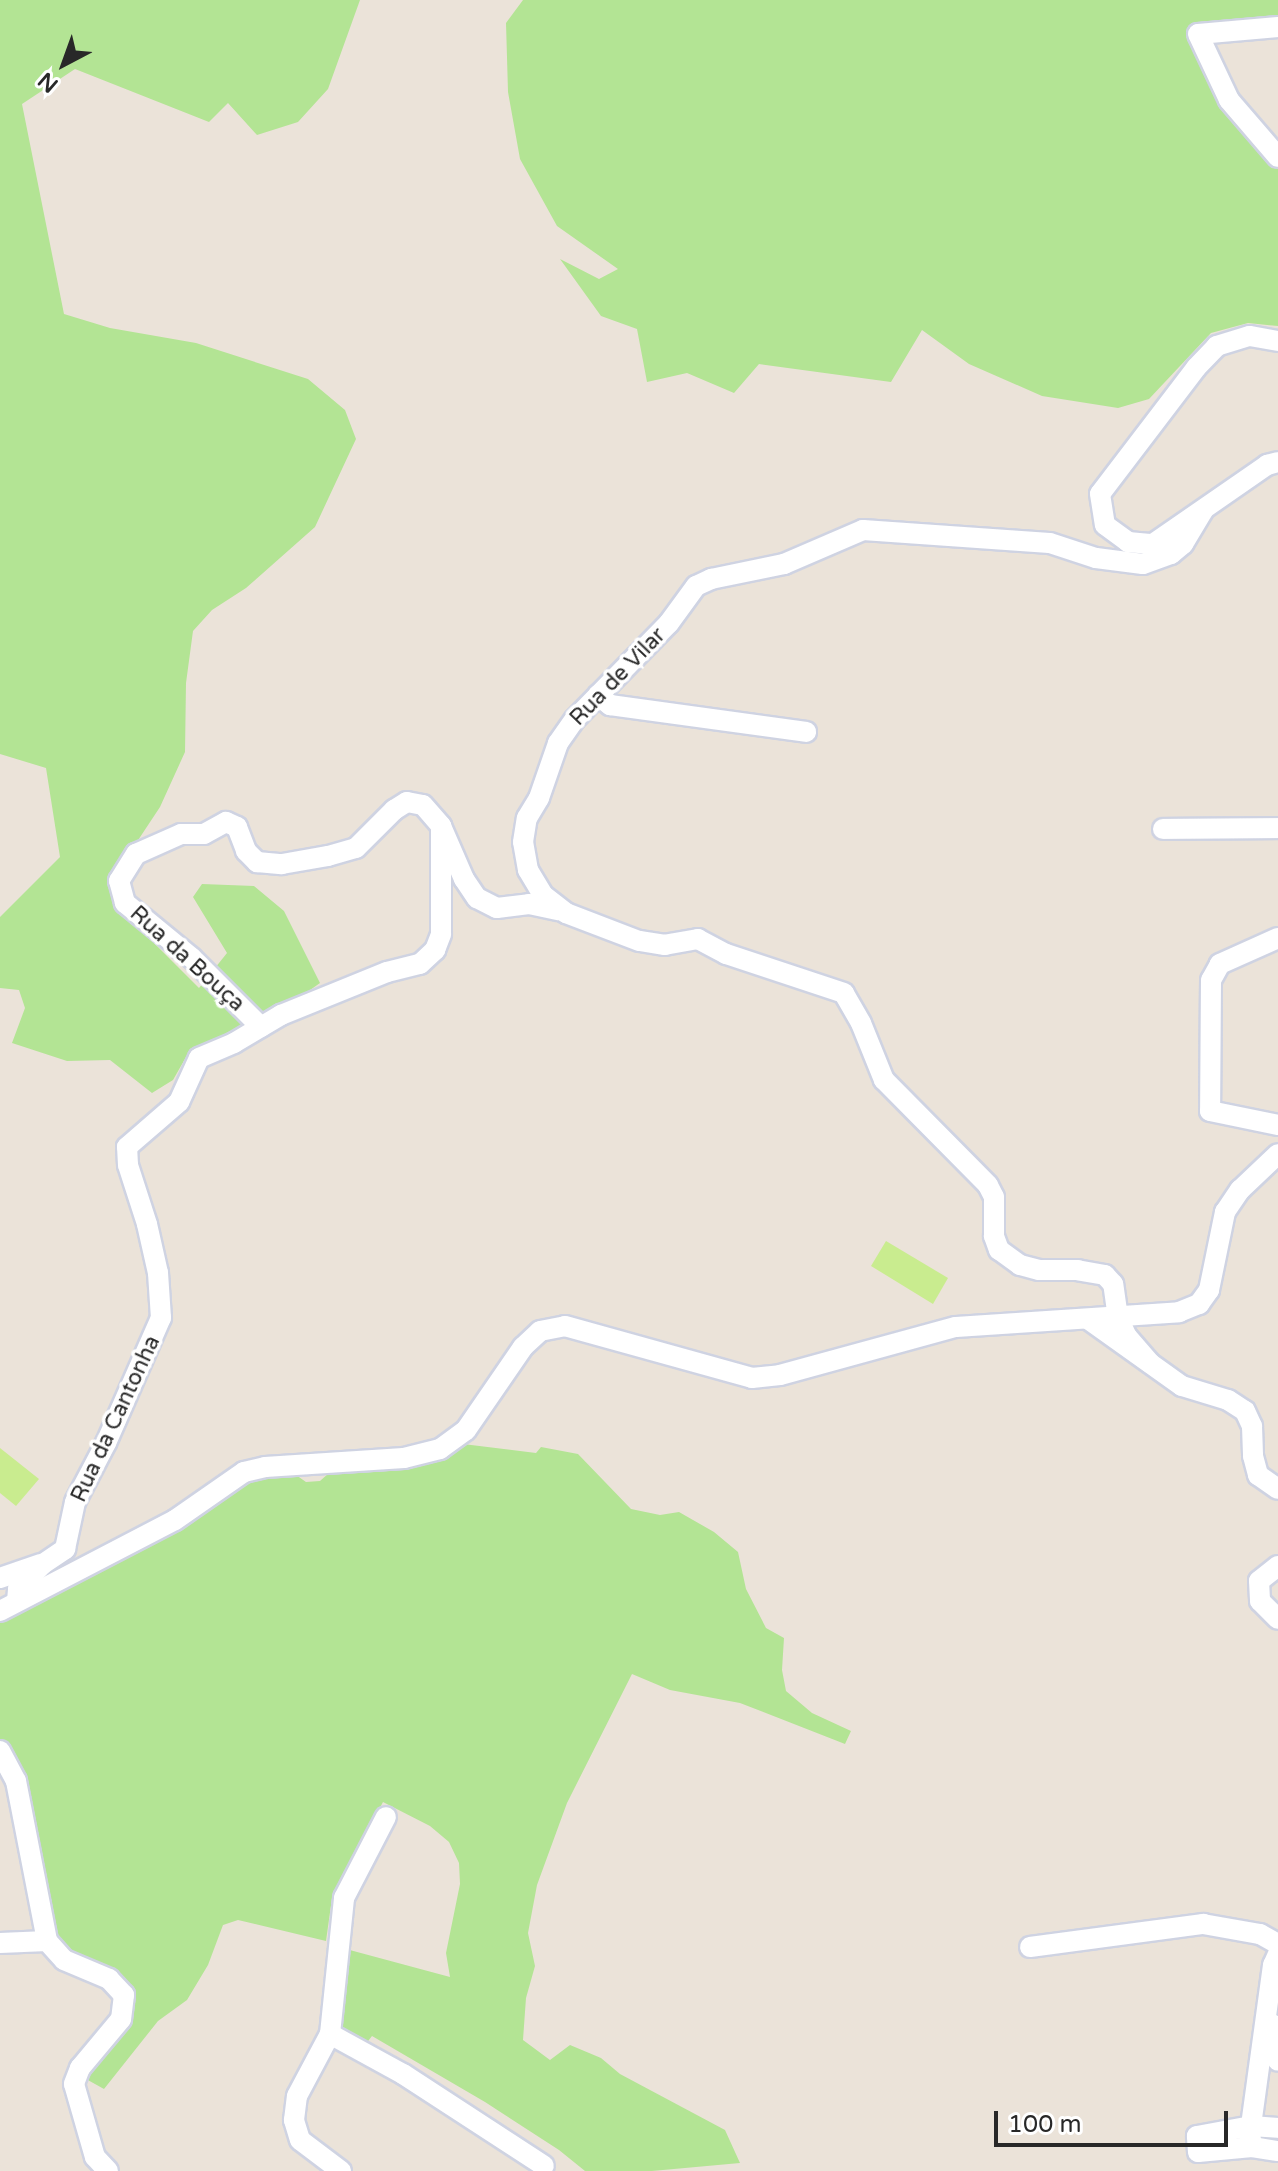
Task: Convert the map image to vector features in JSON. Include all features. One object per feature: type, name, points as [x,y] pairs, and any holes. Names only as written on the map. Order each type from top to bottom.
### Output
[{"type":"street","points":[[1278,27],[1198,34],[1229,100],[1278,157]]},
{"type":"street","points":[[1278,341],[1249,336],[1217,346],[1100,494],[1105,525],[1128,542],[1153,544],[1267,465],[1278,462]]},
{"type":"street","name":"Rua de Vilar","points":[[1118,1318],[1113,1284],[1105,1275],[1078,1270],[1039,1270],[1020,1265],[999,1250],[994,1236],[994,1197],[988,1185],[884,1080],[861,1023],[844,993],[726,954],[698,939],[665,945],[639,941],[566,913],[543,895],[528,870],[523,842],[527,818],[539,798],[558,743],[598,695],[669,623],[696,586],[711,579],[784,564],[863,530],[1050,543],[1096,558],[1143,564],[1171,554],[1183,544],[1203,511]]},
{"type":"street","points":[[598,695],[610,705],[806,732]]},
{"type":"street","name":"Rua da Bouça","points":[[261,1027],[192,958],[125,903],[119,881],[136,854],[181,834],[204,834],[226,822],[237,827],[246,851],[257,862],[282,864],[328,856],[356,848],[394,810],[407,802],[423,805],[441,826],[464,879],[477,898],[497,908],[529,904],[566,913]]},
{"type":"street","name":"Rua da Cantonha","points":[[9,1606],[18,1589],[43,1564],[65,1549],[75,1502],[106,1443],[161,1318],[158,1273],[147,1224],[128,1165],[127,1147],[179,1102],[199,1058],[316,999],[420,964],[435,950],[441,934],[441,826]]},
{"type":"street","points":[[1163,829],[1278,828]]},
{"type":"street","points":[[1278,938],[1220,964],[1211,980],[1210,1111],[1278,1125]]},
{"type":"street","points":[[9,1606],[175,1520],[244,1472],[265,1467],[404,1458],[440,1449],[466,1430],[523,1347],[540,1331],[565,1326],[752,1378],[780,1375],[956,1327],[1179,1312],[1199,1304],[1209,1290],[1225,1212],[1240,1190],[1278,1154]]},
{"type":"street","points":[[1118,1318],[1127,1337],[1150,1363]]},
{"type":"street","points":[[1088,1319],[1182,1386],[1228,1400],[1245,1411],[1252,1426],[1253,1456],[1258,1475],[1278,1489]]},
{"type":"street","points":[[0,1578],[43,1564]]},
{"type":"street","points":[[1278,1566],[1259,1581],[1260,1601],[1278,1619]]},
{"type":"street","points":[[0,1751],[16,1781],[47,1941],[64,1960],[109,1979],[124,1995],[121,2019],[80,2068],[74,2084],[95,2157],[108,2171]]},
{"type":"street","points":[[341,2171],[300,2140],[294,2120],[297,2096],[330,2034],[344,1898],[386,1817]]},
{"type":"street","points":[[1030,1947],[1203,1924],[1260,1934],[1278,1944]]},
{"type":"street","points":[[0,1943],[47,1941]]},
{"type":"street","points":[[1252,2147],[1251,2126],[1273,1965],[1278,1954]]},
{"type":"street","points":[[1269,2004],[1278,2061]]},
{"type":"street","points":[[330,2034],[462,2110],[544,2166]]},
{"type":"street","points":[[1278,2128],[1251,2126],[1197,2136],[1198,2152],[1252,2147],[1278,2151]]},
{"type":"green space","points":[[0,0],[360,0],[328,89],[298,122],[257,135],[228,103],[209,122],[75,69],[22,104],[64,314],[110,328],[196,343],[308,379],[345,410],[356,439],[315,527],[246,588],[212,610],[193,631],[186,683],[185,752],[160,807],[111,881],[112,901],[199,988],[227,953],[193,897],[202,884],[254,886],[284,911],[320,983],[239,1040],[190,1050],[173,1080],[152,1093],[110,1060],[67,1061],[12,1043],[25,1008],[19,990],[0,988],[0,917],[60,857],[46,768],[0,754]]},
{"type":"green space","points":[[523,0],[1278,0],[1278,27],[1198,34],[1278,157],[1278,326],[1248,323],[1211,333],[1149,399],[1118,408],[1042,396],[969,364],[922,330],[891,382],[759,364],[734,393],[687,373],[647,382],[637,329],[601,316],[560,259],[599,279],[618,269],[557,226],[520,159],[508,92],[506,23]]},
{"type":"green space","points":[[886,1241],[948,1278],[933,1304],[871,1266]]},
{"type":"green space","points":[[463,1444],[536,1453],[541,1447],[578,1454],[631,1509],[660,1515],[679,1512],[714,1532],[738,1552],[746,1589],[766,1628],[784,1638],[782,1670],[786,1691],[812,1713],[851,1731],[845,1744],[740,1703],[670,1690],[632,1674],[567,1803],[537,1885],[528,1933],[535,1966],[526,1998],[523,2040],[550,2060],[570,2045],[601,2058],[620,2074],[725,2130],[740,2163],[652,2171],[585,2171],[559,2150],[485,2102],[372,2036],[365,2045],[337,2029],[346,1949],[450,1977],[446,1953],[460,1884],[459,1863],[449,1842],[430,1826],[383,1802],[332,1898],[326,1941],[238,1920],[223,1925],[208,1965],[187,2000],[158,2021],[104,2089],[86,2079],[126,2032],[133,2008],[131,1987],[107,1967],[69,1954],[57,1938],[0,1740],[0,1617],[251,1478],[296,1475],[306,1482],[320,1481],[329,1473],[429,1462]]},
{"type":"green space","points":[[0,1448],[39,1479],[16,1506],[0,1493]]}]
